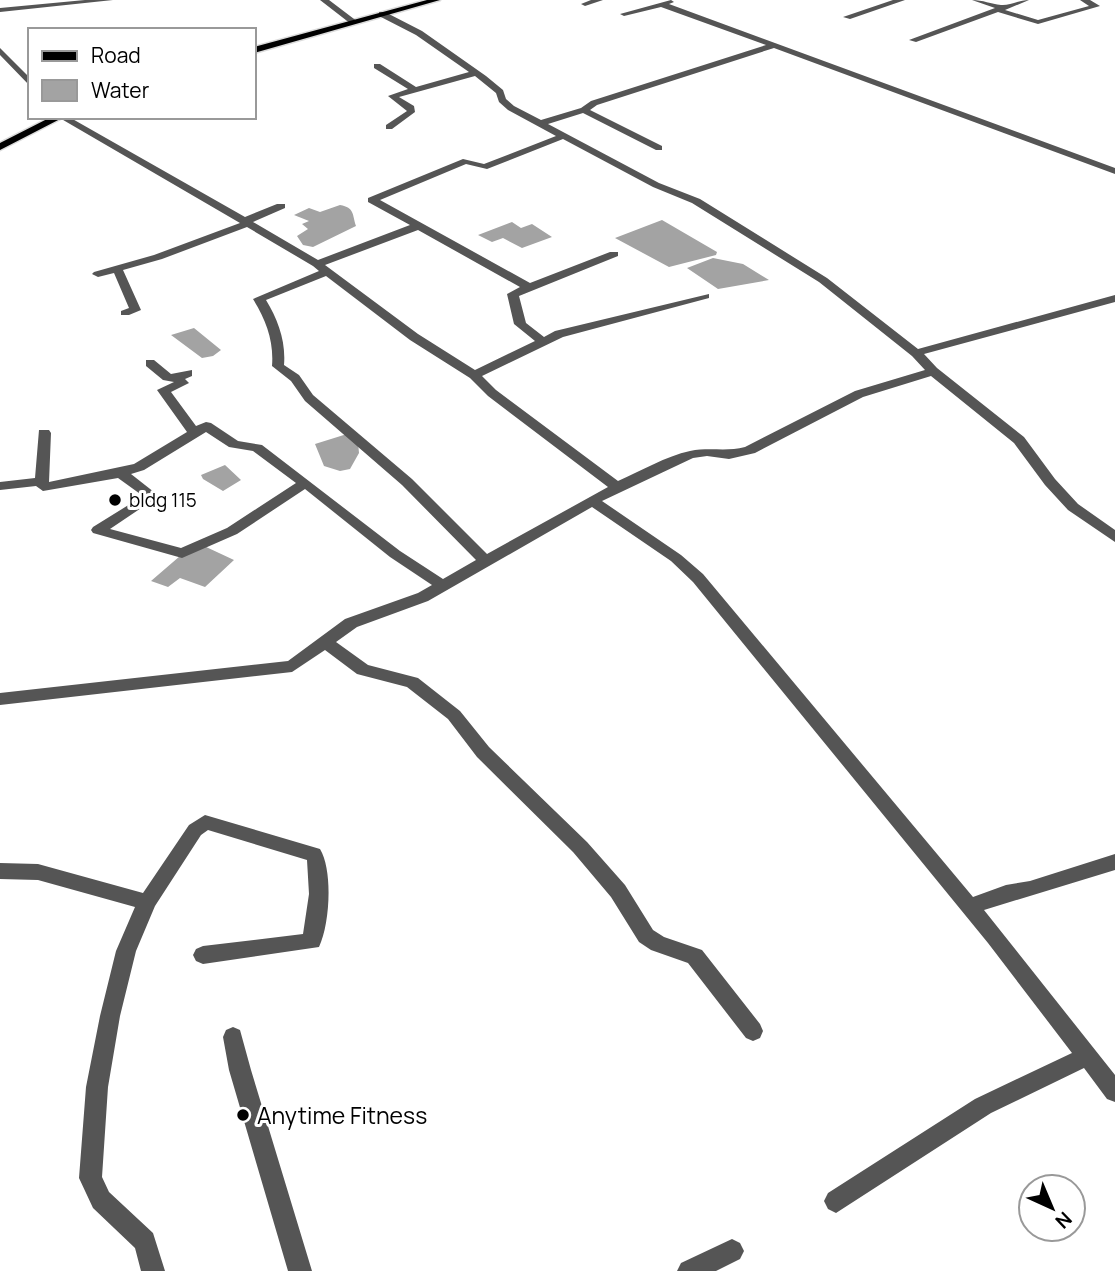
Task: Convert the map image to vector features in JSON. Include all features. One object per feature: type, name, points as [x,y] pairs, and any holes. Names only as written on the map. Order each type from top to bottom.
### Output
[{"type":"main road","points":[[256,49],[436,0]]},
{"type":"main road","points":[[0,147],[56,119]]},
{"type":"street","points":[[0,10],[109,0]]},
{"type":"street","points":[[324,0],[354,22]]},
{"type":"street","points":[[585,4],[599,0]]},
{"type":"street","points":[[624,14],[675,0]]},
{"type":"street","points":[[976,0],[1038,22],[1096,6],[1084,0]]},
{"type":"street","points":[[913,40],[1025,0]]},
{"type":"street","points":[[847,17],[893,1]]},
{"type":"street","points":[[661,5],[1115,171]]},
{"type":"street","points":[[382,14],[419,33],[476,73],[500,92],[502,100],[511,108],[656,184],[696,201],[823,280],[916,353],[1019,440],[1050,482],[1073,507],[1115,537]]},
{"type":"street","points":[[539,124],[584,110],[594,103],[773,46]]},
{"type":"street","points":[[1,53],[28,81]]},
{"type":"street","points":[[377,66],[414,89]]},
{"type":"street","points":[[389,127],[411,111],[392,96],[476,73]]},
{"type":"street","points":[[584,110],[659,148]]},
{"type":"street","points":[[64,119],[246,222],[321,268],[414,337],[474,375],[492,393],[617,487]]},
{"type":"street","points":[[528,287],[372,200],[466,161],[484,167],[563,136]]},
{"type":"street","points":[[98,274],[246,222],[281,206]]},
{"type":"street","points":[[418,226],[321,268],[259,299],[271,318],[279,351],[278,366],[295,378],[309,398],[407,482],[468,546],[485,560]]},
{"type":"street","points":[[542,341],[520,324],[512,297],[528,287],[614,254]]},
{"type":"street","points":[[117,268],[135,310],[124,313]]},
{"type":"street","points":[[474,375],[542,341],[607,319],[705,296]]},
{"type":"street","points":[[916,353],[1115,298]]},
{"type":"street","points":[[150,363],[167,377],[182,375],[183,383],[163,390],[195,434]]},
{"type":"street","points":[[0,699],[281,669],[308,657],[351,623],[423,597],[617,487],[690,455],[707,452],[729,455],[750,450],[859,394],[933,370]]},
{"type":"street","points":[[44,433],[43,487],[121,473],[139,467],[206,426],[234,444],[257,448],[395,554],[442,584]]},
{"type":"street","points":[[121,473],[152,496],[99,530],[182,554],[232,531],[305,483]]},
{"type":"street","points":[[0,486],[42,481]]},
{"type":"street","points":[[592,501],[676,558],[698,578],[969,906],[1115,1091]]},
{"type":"street","points":[[326,643],[363,670],[412,682],[454,715],[491,760],[580,847],[618,891],[646,936],[658,944],[695,956],[753,1031]]},
{"type":"street","points":[[153,1271],[145,1241],[101,1200],[90,1178],[97,1087],[126,951],[147,902],[195,830],[205,822],[313,854],[316,859],[319,894],[312,941],[203,955]]},
{"type":"street","points":[[969,906],[1115,862]]},
{"type":"street","points":[[0,871],[38,872],[147,902]]},
{"type":"street","points":[[233,1037],[240,1070],[300,1271]]},
{"type":"street","points":[[836,1200],[984,1106],[1087,1056]]},
{"type":"street","points":[[690,1271],[732,1251]]},
{"type":"water","points":[[340,205],[351,210],[356,226],[313,247],[303,245],[297,236],[308,229],[302,224],[309,221],[294,215],[309,208],[320,212]]},
{"type":"water","points":[[662,220],[717,252],[716,255],[669,267],[615,238]]},
{"type":"water","points":[[512,222],[521,228],[532,224],[552,237],[522,248],[503,238],[492,242],[478,235]]},
{"type":"water","points":[[713,258],[743,264],[769,280],[718,289],[687,268]]},
{"type":"water","points":[[194,328],[221,350],[213,356],[202,358],[171,335]]},
{"type":"water","points":[[347,434],[358,442],[359,453],[350,469],[340,471],[324,466],[315,444]]},
{"type":"water","points":[[225,465],[241,480],[223,491],[203,479],[201,475]]},
{"type":"water","points":[[204,546],[234,560],[205,587],[180,578],[168,587],[151,581],[180,556]]},
{"type":"place","name":"bldg 115","points":[[115,500]]},
{"type":"place","name":"Anytime Fitness","points":[[243,1115]]}]
